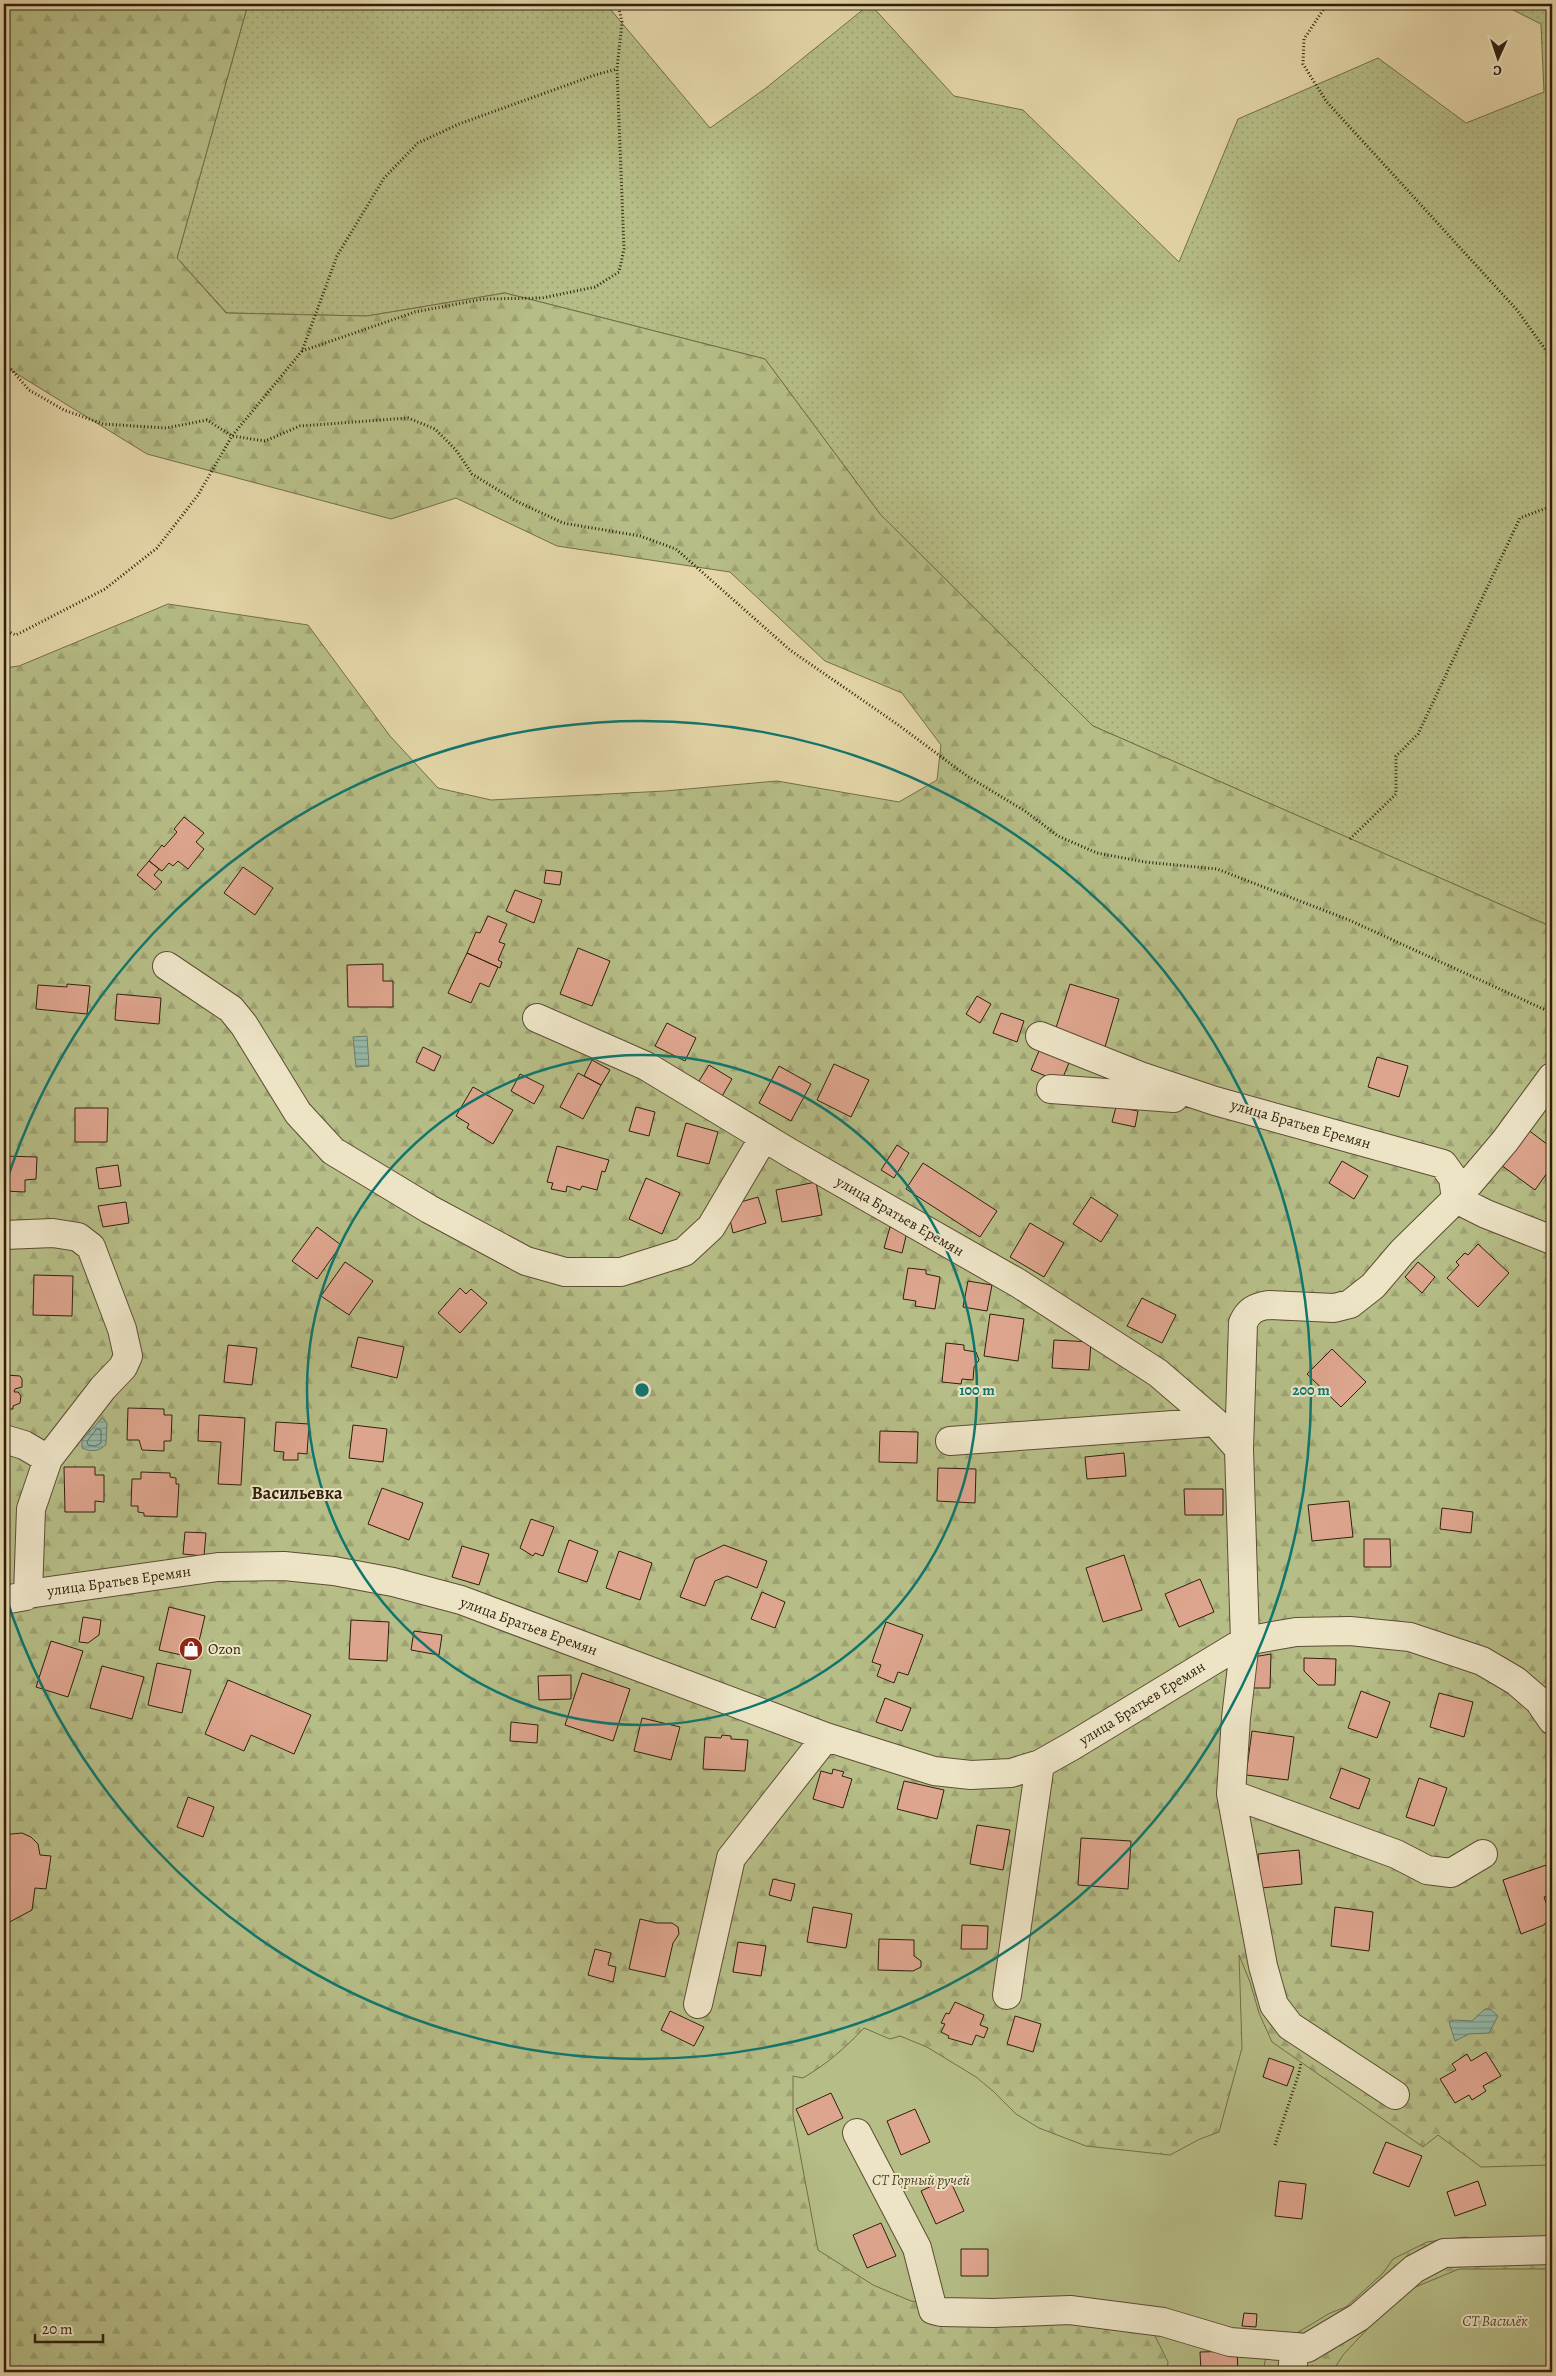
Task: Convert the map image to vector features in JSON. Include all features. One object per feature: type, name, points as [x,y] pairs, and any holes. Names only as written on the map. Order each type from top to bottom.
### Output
[{"type":"street","points":[[167,966],[231,1009],[244,1025],[298,1114],[333,1152],[429,1209],[526,1261],[565,1272],[621,1272],[684,1252],[711,1227],[764,1137]]},
{"type":"street","name":"улица Братьев Еремян","points":[[537,1018],[646,1066],[764,1137],[1018,1283],[1158,1373],[1216,1422],[1239,1449]]},
{"type":"street","name":"улица Братьев Еремян","points":[[1040,1036],[1140,1076],[1215,1100],[1443,1164],[1453,1178],[1456,1199]]},
{"type":"street","points":[[1395,2095],[1290,2026],[1274,2005],[1263,1966],[1231,1794],[1236,1718],[1245,1641],[1239,1449],[1242,1323],[1247,1314],[1257,1307],[1268,1305],[1334,1308],[1350,1304],[1373,1286],[1402,1252],[1456,1199],[1505,1141],[1552,1077]]},
{"type":"street","points":[[1051,1089],[1215,1100]]},
{"type":"street","points":[[1456,1199],[1486,1214],[1552,1240]]},
{"type":"street","points":[[4,1235],[53,1233],[78,1237],[91,1247],[122,1329],[128,1356],[123,1367],[103,1388],[48,1459],[31,1509],[16,1597]]},
{"type":"street","points":[[950,1441],[1216,1422]]},
{"type":"street","points":[[4,1439],[24,1445],[48,1459]]},
{"type":"street","name":"улица Братьев Еремян","points":[[16,1597],[218,1568],[284,1566],[334,1571],[393,1582],[461,1600],[826,1737],[934,1771],[971,1775],[1011,1773],[1040,1764],[1245,1641],[1296,1632],[1350,1631],[1410,1637],[1482,1661],[1516,1681],[1539,1701],[1552,1720]]},
{"type":"street","points":[[698,2004],[731,1858],[826,1737]]},
{"type":"street","points":[[1007,1995],[1040,1764]]},
{"type":"street","points":[[1231,1794],[1396,1854],[1427,1870],[1451,1873],[1482,1854]]},
{"type":"street","points":[[857,2133],[917,2248],[933,2310],[941,2312],[994,2313],[1070,2310],[1164,2322],[1293,2360],[1307,2348],[1359,2317],[1414,2269],[1444,2253],[1552,2250]]},
{"type":"path","points":[[302,351],[415,312],[483,300],[542,298],[595,288],[619,272],[624,249],[617,69],[622,22],[618,4]]},
{"type":"path","points":[[1327,4],[1304,39],[1303,64],[1312,79],[1326,101],[1517,310],[1547,352],[1552,365]]},
{"type":"path","points":[[4,630],[16,635],[105,589],[157,548],[198,495],[232,436],[302,351],[337,256],[384,178],[418,143],[459,124],[595,75],[617,69]]},
{"type":"path","points":[[4,361],[29,390],[64,410],[103,424],[166,428],[207,420],[232,436],[266,441],[300,426],[408,418],[435,429],[456,450],[472,474],[516,502],[563,523],[640,536],[676,549],[790,650],[897,724],[967,776],[1025,811],[1058,836],[1097,853],[1145,862],[1217,869],[1349,920],[1552,1013]]},
{"type":"path","points":[[1350,839],[1396,794],[1396,756],[1418,734],[1520,518],[1552,506]]},
{"type":"path","points":[[1275,2145],[1300,2073],[1301,2058]]},
{"type":"green space","points":[[4,4],[248,4],[177,258],[226,313],[367,316],[505,293],[765,359],[880,514],[1093,726],[1552,927],[1552,2372],[4,2372],[4,668],[19,666],[168,604],[308,625],[390,736],[438,788],[491,800],[665,791],[777,781],[899,802],[937,780],[941,745],[902,693],[825,661],[730,572],[557,546],[456,498],[391,519],[147,454],[4,366]]},
{"type":"green space","points":[[248,4],[606,4],[710,128],[766,88],[870,4],[954,96],[1023,110],[1179,262],[1238,119],[1378,58],[1466,123],[1544,92],[1541,24],[1501,4],[1552,4],[1552,927],[1093,726],[880,514],[765,359],[505,293],[367,316],[227,313],[177,258]]},
{"type":"green space","name":"СТ Горный ручей","points":[[1239,1955],[1250,1982],[1259,2013],[1272,2042],[1423,2147],[1438,2135],[1481,2167],[1552,2165],[1552,2243],[1512,2245],[1465,2237],[1427,2242],[1393,2259],[1383,2273],[1346,2307],[1330,2313],[1267,2351],[1263,2372],[1167,2372],[1168,2362],[1148,2322],[944,2306],[911,2301],[873,2285],[818,2250],[793,2116],[793,2076],[803,2078],[820,2067],[843,2049],[864,2028],[890,2039],[900,2036],[927,2047],[976,2077],[1016,2114],[1039,2128],[1086,2146],[1170,2155],[1200,2139],[1219,2132],[1242,2048]]},
{"type":"green space","name":"СТ Василёк","points":[[1459,2269],[1552,2269],[1552,2372],[1332,2372],[1343,2355],[1401,2293]]},
{"type":"water","points":[[367,1036],[369,1066],[356,1067],[353,1037]]},
{"type":"water","points":[[102,1418],[107,1423],[106,1444],[101,1449],[95,1450],[82,1448],[82,1440]]},
{"type":"water","points":[[1485,2009],[1490,2009],[1498,2016],[1489,2033],[1469,2034],[1455,2041],[1449,2022],[1455,2020],[1472,2021]]},
{"type":"building","points":[[184,817],[204,833],[196,842],[204,849],[188,869],[178,861],[173,866],[169,863],[162,871],[149,861],[162,845],[164,847],[177,832],[174,829]]},
{"type":"building","points":[[149,861],[159,869],[154,875],[162,882],[155,890],[137,875]]},
{"type":"building","points":[[243,867],[273,888],[255,915],[224,893]]},
{"type":"building","points":[[546,870],[562,872],[560,885],[544,883]]},
{"type":"building","points":[[515,890],[542,900],[534,923],[506,911]]},
{"type":"building","points":[[488,916],[507,924],[499,942],[505,944],[498,960],[502,962],[500,968],[467,953],[476,932],[480,933]]},
{"type":"building","points":[[578,948],[610,961],[592,1006],[560,994]]},
{"type":"building","points":[[467,953],[498,967],[489,987],[480,983],[471,1003],[448,993]]},
{"type":"building","points":[[383,964],[383,981],[393,981],[393,1007],[348,1007],[347,965]]},
{"type":"building","points":[[67,984],[90,986],[87,1014],[36,1009],[38,985],[67,987]]},
{"type":"building","points":[[1070,984],[1119,999],[1105,1047],[1055,1031]]},
{"type":"building","points":[[117,994],[161,998],[159,1024],[115,1020]]},
{"type":"building","points":[[977,996],[991,1004],[980,1023],[966,1014]]},
{"type":"building","points":[[1001,1013],[1024,1021],[1017,1042],[993,1033]]},
{"type":"building","points":[[667,1023],[696,1038],[685,1061],[655,1046]]},
{"type":"building","points":[[1041,1046],[1071,1058],[1061,1082],[1031,1070]]},
{"type":"building","points":[[423,1047],[441,1056],[434,1071],[416,1062]]},
{"type":"building","points":[[1377,1057],[1408,1066],[1399,1097],[1368,1087]]},
{"type":"building","points":[[592,1060],[610,1070],[601,1085],[584,1076]]},
{"type":"building","points":[[834,1064],[869,1080],[851,1117],[817,1100]]},
{"type":"building","points":[[709,1065],[732,1079],[718,1103],[694,1089]]},
{"type":"building","points":[[779,1066],[811,1084],[791,1121],[759,1103]]},
{"type":"building","points":[[578,1073],[601,1085],[583,1119],[560,1107]]},
{"type":"building","points":[[520,1074],[544,1086],[534,1104],[511,1091]]},
{"type":"building","points":[[473,1087],[513,1110],[493,1144],[467,1128],[469,1124],[456,1116]]},
{"type":"building","points":[[636,1107],[655,1112],[649,1136],[629,1131]]},
{"type":"building","points":[[1116,1107],[1138,1111],[1135,1127],[1112,1122]]},
{"type":"building","points":[[75,1108],[108,1108],[107,1142],[75,1142]]},
{"type":"building","points":[[686,1123],[718,1132],[709,1164],[677,1156]]},
{"type":"building","points":[[1527,1129],[1552,1148],[1552,1166],[1535,1190],[1501,1165]]},
{"type":"building","points":[[897,1145],[909,1153],[894,1178],[881,1170]]},
{"type":"building","points":[[557,1146],[609,1160],[605,1172],[602,1171],[597,1190],[582,1186],[580,1190],[567,1186],[566,1192],[551,1189],[553,1183],[547,1182]]},
{"type":"building","points":[[4,1156],[37,1157],[36,1179],[25,1180],[25,1192],[4,1191]]},
{"type":"building","points":[[1342,1161],[1368,1176],[1354,1199],[1329,1183]]},
{"type":"building","points":[[923,1163],[997,1211],[980,1237],[906,1189]]},
{"type":"building","points":[[118,1165],[121,1186],[99,1189],[96,1168]]},
{"type":"building","points":[[646,1178],[680,1193],[662,1234],[629,1219]]},
{"type":"building","points":[[816,1182],[822,1215],[782,1222],[776,1190]]},
{"type":"building","points":[[758,1197],[766,1223],[733,1233],[727,1206]]},
{"type":"building","points":[[1091,1197],[1118,1215],[1101,1242],[1073,1224]]},
{"type":"building","points":[[126,1202],[129,1223],[103,1227],[98,1206]]},
{"type":"building","points":[[1030,1223],[1064,1243],[1044,1277],[1010,1257]]},
{"type":"building","points":[[317,1227],[341,1245],[317,1279],[292,1261]]},
{"type":"building","points":[[890,1227],[907,1232],[902,1253],[884,1248]]},
{"type":"building","points":[[1478,1244],[1509,1273],[1478,1307],[1447,1278],[1459,1265],[1456,1262],[1465,1253],[1468,1255]]},
{"type":"building","points":[[345,1262],[373,1281],[349,1315],[321,1296]]},
{"type":"building","points":[[1418,1262],[1435,1277],[1422,1293],[1405,1277]]},
{"type":"building","points":[[908,1268],[926,1270],[926,1274],[940,1277],[935,1309],[915,1306],[916,1301],[903,1299]]},
{"type":"building","points":[[34,1275],[73,1276],[72,1316],[33,1315]]},
{"type":"building","points":[[968,1281],[992,1285],[987,1311],[963,1307]]},
{"type":"building","points":[[460,1288],[466,1294],[471,1289],[487,1303],[460,1333],[438,1313]]},
{"type":"building","points":[[1142,1298],[1176,1315],[1162,1343],[1127,1326]]},
{"type":"building","points":[[990,1314],[1024,1319],[1018,1361],[984,1356]]},
{"type":"building","points":[[358,1337],[404,1347],[397,1378],[351,1367]]},
{"type":"building","points":[[1054,1340],[1091,1342],[1089,1370],[1052,1368]]},
{"type":"building","points":[[946,1343],[964,1345],[964,1350],[976,1352],[979,1360],[974,1367],[973,1380],[962,1379],[961,1384],[942,1382]]},
{"type":"building","points":[[228,1345],[257,1348],[252,1385],[224,1382]]},
{"type":"building","points":[[1332,1349],[1366,1382],[1341,1407],[1307,1374]]},
{"type":"building","points":[[4,1370],[8,1370],[7,1375],[20,1376],[22,1379],[22,1387],[15,1389],[14,1392],[18,1392],[21,1396],[20,1403],[13,1406],[13,1409],[4,1409]]},
{"type":"building","points":[[128,1408],[164,1409],[164,1415],[172,1415],[171,1441],[164,1441],[164,1451],[142,1450],[139,1440],[127,1440]]},
{"type":"building","points":[[199,1415],[245,1418],[241,1485],[218,1484],[221,1442],[198,1441]]},
{"type":"building","points":[[276,1422],[309,1424],[307,1454],[298,1453],[298,1460],[283,1460],[284,1452],[274,1451]]},
{"type":"building","points":[[353,1425],[387,1429],[383,1462],[349,1458]]},
{"type":"building","points":[[880,1431],[918,1432],[917,1463],[879,1462]]},
{"type":"building","points":[[1124,1453],[1126,1476],[1087,1479],[1085,1457]]},
{"type":"building","points":[[64,1467],[95,1467],[95,1475],[104,1475],[104,1502],[95,1501],[95,1512],[65,1512]]},
{"type":"building","points":[[938,1468],[976,1469],[975,1503],[937,1501]]},
{"type":"building","points":[[141,1472],[170,1473],[170,1477],[176,1478],[176,1484],[179,1484],[177,1517],[144,1516],[144,1513],[138,1512],[138,1506],[131,1506],[132,1479],[141,1479]]},
{"type":"building","points":[[382,1488],[423,1503],[409,1540],[368,1524]]},
{"type":"building","points":[[1184,1489],[1223,1489],[1223,1515],[1185,1515]]},
{"type":"building","points":[[1349,1501],[1353,1537],[1312,1541],[1308,1505]]},
{"type":"building","points":[[1442,1508],[1473,1512],[1471,1533],[1440,1529]]},
{"type":"building","points":[[531,1519],[554,1527],[543,1556],[535,1553],[533,1556],[520,1548]]},
{"type":"building","points":[[185,1532],[206,1533],[204,1556],[183,1554]]},
{"type":"building","points":[[1364,1539],[1390,1539],[1391,1567],[1364,1567]]},
{"type":"building","points":[[569,1540],[598,1551],[587,1582],[558,1572]]},
{"type":"building","points":[[724,1545],[767,1561],[757,1588],[727,1576],[715,1581],[705,1606],[680,1597],[695,1559]]},
{"type":"building","points":[[462,1546],[489,1554],[479,1585],[452,1577]]},
{"type":"building","points":[[619,1551],[652,1563],[640,1600],[606,1588]]},
{"type":"building","points":[[1124,1555],[1142,1610],[1103,1622],[1086,1568]]},
{"type":"building","points":[[1200,1579],[1214,1612],[1179,1627],[1165,1594]]},
{"type":"building","points":[[762,1592],[785,1602],[775,1628],[751,1619]]},
{"type":"building","points":[[169,1607],[205,1616],[195,1658],[159,1650]]},
{"type":"building","points":[[83,1617],[101,1620],[99,1635],[88,1643],[79,1642]]},
{"type":"building","points":[[351,1620],[389,1622],[387,1661],[349,1659]]},
{"type":"building","points":[[886,1622],[923,1635],[908,1675],[898,1672],[894,1683],[877,1676],[881,1665],[872,1662]]},
{"type":"building","points":[[414,1631],[442,1635],[439,1655],[411,1650]]},
{"type":"building","points":[[51,1641],[83,1651],[68,1697],[36,1687]]},
{"type":"building","points":[[1271,1654],[1270,1688],[1246,1688],[1247,1658]]},
{"type":"building","points":[[1304,1658],[1336,1659],[1335,1685],[1318,1685],[1304,1671]]},
{"type":"building","points":[[157,1663],[191,1670],[182,1713],[148,1705]]},
{"type":"building","points":[[102,1666],[144,1677],[132,1719],[90,1708]]},
{"type":"building","points":[[582,1673],[630,1689],[613,1741],[565,1725]]},
{"type":"building","points":[[571,1675],[571,1699],[539,1700],[538,1676]]},
{"type":"building","points":[[228,1680],[311,1715],[294,1754],[251,1735],[244,1751],[205,1734]]},
{"type":"building","points":[[1361,1691],[1390,1702],[1377,1738],[1348,1728]]},
{"type":"building","points":[[1439,1693],[1473,1702],[1464,1737],[1430,1727]]},
{"type":"building","points":[[885,1698],[911,1708],[902,1731],[876,1722]]},
{"type":"building","points":[[642,1718],[680,1727],[671,1760],[634,1751]]},
{"type":"building","points":[[511,1722],[538,1725],[537,1743],[510,1741]]},
{"type":"building","points":[[1252,1731],[1294,1737],[1288,1780],[1246,1775]]},
{"type":"building","points":[[722,1735],[731,1736],[731,1739],[748,1740],[745,1771],[703,1769],[705,1737],[721,1738]]},
{"type":"building","points":[[1341,1768],[1370,1779],[1359,1809],[1330,1798]]},
{"type":"building","points":[[833,1769],[844,1772],[842,1776],[852,1779],[843,1808],[813,1799],[821,1771],[832,1774]]},
{"type":"building","points":[[1419,1778],[1447,1788],[1434,1826],[1406,1817]]},
{"type":"building","points":[[904,1781],[944,1790],[937,1819],[897,1809]]},
{"type":"building","points":[[188,1797],[214,1807],[203,1837],[177,1827]]},
{"type":"building","points":[[977,1825],[1010,1830],[1003,1870],[970,1864]]},
{"type":"building","points":[[22,1833],[31,1837],[38,1844],[40,1855],[51,1856],[46,1889],[35,1888],[32,1910],[4,1925],[4,1838],[11,1834]]},
{"type":"building","points":[[1081,1838],[1131,1841],[1128,1889],[1078,1885]]},
{"type":"building","points":[[1299,1850],[1302,1884],[1261,1888],[1258,1854]]},
{"type":"building","points":[[1552,1863],[1552,1894],[1544,1897],[1551,1916],[1544,1925],[1521,1934],[1503,1880]]},
{"type":"building","points":[[773,1879],[795,1884],[791,1901],[769,1895]]},
{"type":"building","points":[[813,1907],[852,1914],[846,1948],[807,1942]]},
{"type":"building","points":[[1335,1907],[1373,1912],[1369,1951],[1331,1946]]},
{"type":"building","points":[[640,1919],[657,1923],[672,1923],[678,1927],[679,1934],[673,1943],[665,1977],[629,1969]]},
{"type":"building","points":[[962,1925],[988,1926],[987,1949],[961,1949]]},
{"type":"building","points":[[879,1939],[914,1940],[914,1956],[921,1961],[921,1967],[913,1971],[878,1970]]},
{"type":"building","points":[[738,1942],[766,1946],[761,1976],[733,1972]]},
{"type":"building","points":[[595,1949],[611,1953],[608,1965],[616,1967],[613,1982],[588,1975]]},
{"type":"building","points":[[955,2002],[984,2015],[980,2025],[988,2028],[984,2038],[976,2035],[972,2045],[948,2038],[949,2036],[941,2032],[945,2024],[941,2023],[946,2013],[949,2014]]},
{"type":"building","points":[[670,2011],[704,2027],[694,2046],[661,2030]]},
{"type":"building","points":[[1015,2016],[1041,2024],[1033,2052],[1007,2044]]},
{"type":"building","points":[[1486,2052],[1501,2076],[1483,2086],[1486,2091],[1472,2100],[1469,2095],[1455,2103],[1440,2079],[1456,2070],[1452,2064],[1467,2054],[1471,2061]]},
{"type":"building","points":[[1269,2058],[1294,2067],[1287,2086],[1263,2077]]},
{"type":"building","points":[[831,2093],[843,2118],[808,2135],[796,2109]]},
{"type":"building","points":[[915,2109],[930,2142],[901,2155],[887,2121]]},
{"type":"building","points":[[1386,2142],[1422,2156],[1409,2187],[1373,2173]]},
{"type":"building","points":[[949,2178],[964,2211],[936,2224],[921,2191]]},
{"type":"building","points":[[1279,2181],[1306,2184],[1302,2219],[1275,2216]]},
{"type":"building","points":[[1478,2181],[1486,2205],[1455,2216],[1447,2192]]},
{"type":"building","points":[[881,2223],[896,2256],[867,2268],[853,2235]]},
{"type":"building","points":[[961,2249],[988,2249],[988,2276],[961,2276]]},
{"type":"building","points":[[1244,2313],[1257,2314],[1256,2327],[1242,2326]]},
{"type":"building","points":[[1237,2351],[1238,2371],[1201,2372],[1200,2352]]},
{"type":"place","name":"Ozon","points":[[191,1649]]},
{"type":"district","name":"Васильевка","points":[[297,1493]]}]
